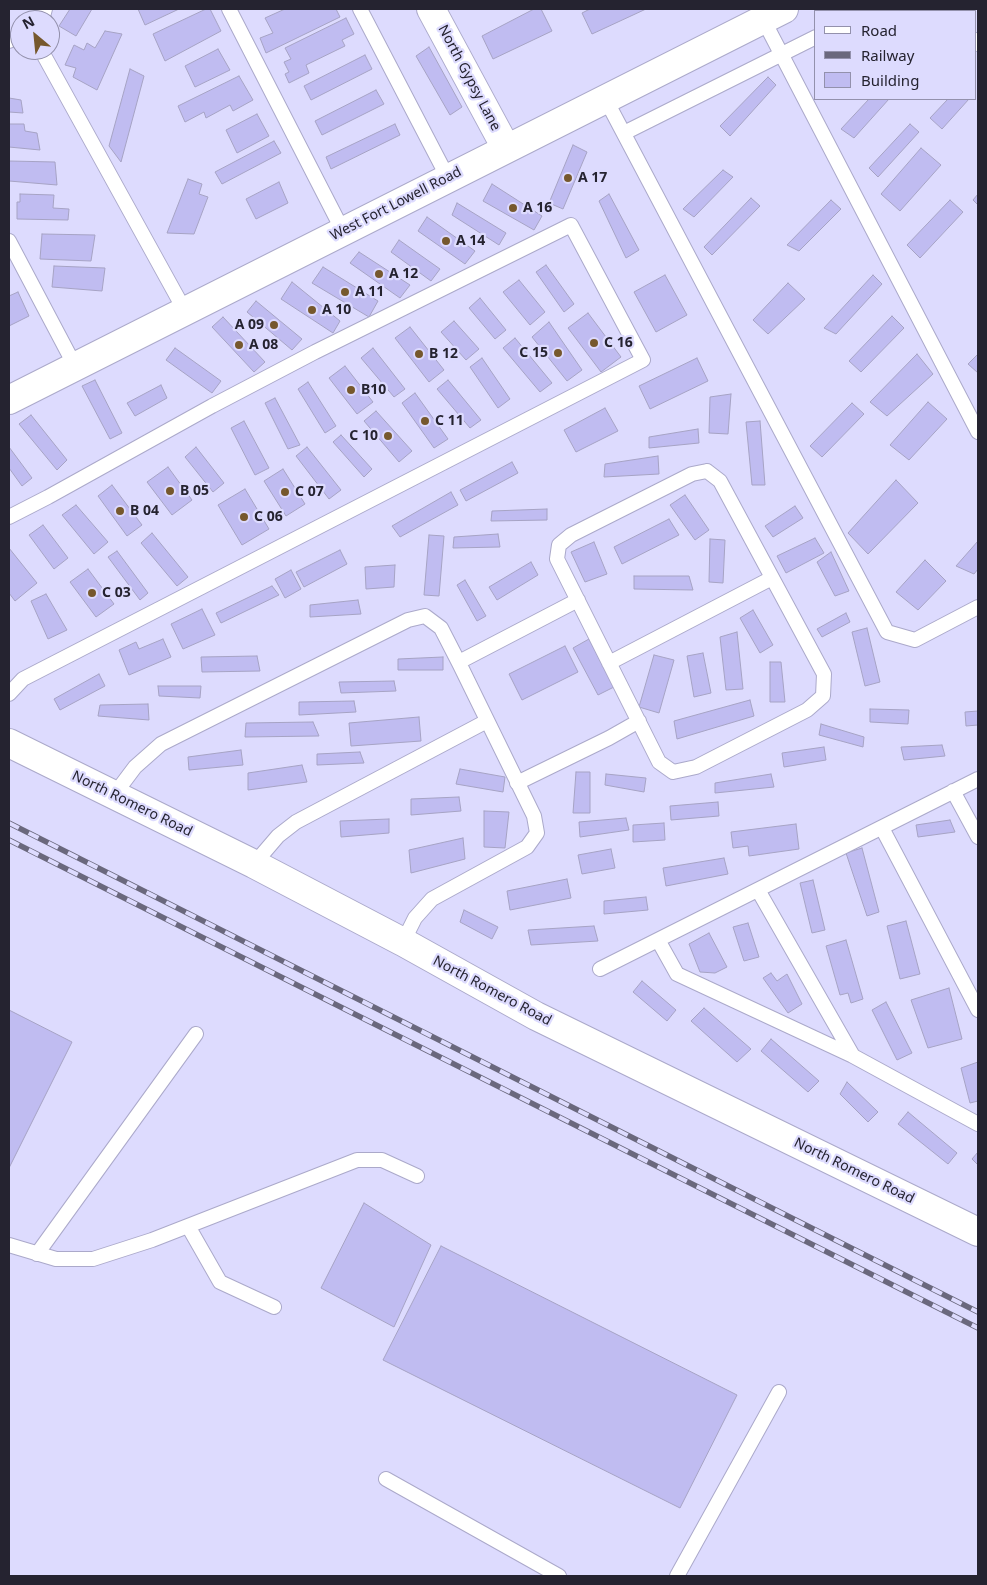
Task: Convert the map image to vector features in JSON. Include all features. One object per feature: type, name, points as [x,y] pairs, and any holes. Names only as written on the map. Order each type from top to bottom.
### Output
[{"type":"street","name":"North Gypsy Lane","points":[[432,9],[506,148]]},
{"type":"street","name":"West Fort Lowell Road","points":[[9,400],[773,14]]},
{"type":"street","name":"North Romero Road","points":[[9,743],[254,864],[403,942],[536,1016],[978,1232]]},
{"type":"lane","points":[[229,9],[343,231]]},
{"type":"lane","points":[[360,9],[448,178]]},
{"type":"lane","points":[[773,14],[781,54],[978,432]]},
{"type":"lane","points":[[624,133],[814,38]]},
{"type":"lane","points":[[47,60],[185,311]]},
{"type":"lane","points":[[605,98],[887,632],[916,640],[978,607]]},
{"type":"lane","points":[[9,517],[315,352],[571,225],[643,360],[23,679],[9,694]]},
{"type":"lane","points":[[9,241],[75,366]]},
{"type":"lane","points":[[707,471],[720,481],[772,578],[824,674],[823,696],[807,710],[696,767],[673,772],[659,762],[557,559],[559,545],[571,535],[692,474],[707,471]]},
{"type":"lane","points":[[610,663],[772,578]]},
{"type":"lane","points":[[459,662],[578,600]]},
{"type":"lane","points":[[114,795],[135,767],[161,744],[408,620],[426,616],[441,628],[459,662],[534,816],[537,833],[527,847],[432,899],[415,918],[403,942]]},
{"type":"lane","points":[[517,783],[639,721]]},
{"type":"lane","points":[[254,864],[278,836],[296,822],[488,722]]},
{"type":"lane","points":[[600,969],[978,779]]},
{"type":"lane","points":[[953,791],[978,837]]},
{"type":"lane","points":[[882,828],[978,1010]]},
{"type":"lane","points":[[758,890],[853,1056]]},
{"type":"lane","points":[[658,940],[677,974],[853,1056],[978,1124]]},
{"type":"lane","points":[[38,1254],[196,1034]]},
{"type":"lane","points":[[9,1245],[56,1259],[93,1259],[152,1240],[357,1160],[382,1160],[417,1176]]},
{"type":"lane","points":[[188,1226],[220,1282],[274,1307]]},
{"type":"lane","points":[[677,1576],[779,1392]]},
{"type":"lane","points":[[386,1479],[559,1576]]},
{"type":"building","points":[[70,9],[92,9],[76,36],[60,27]]},
{"type":"building","points":[[138,9],[179,9],[145,25]]},
{"type":"building","points":[[206,9],[210,9],[221,31],[165,61],[153,34]]},
{"type":"building","points":[[285,9],[336,9],[340,17],[266,53],[260,38],[273,33],[265,18]]},
{"type":"building","points":[[534,9],[541,9],[552,31],[493,59],[482,36]]},
{"type":"building","points":[[590,9],[646,9],[592,34],[582,13]]},
{"type":"building","points":[[346,18],[354,34],[342,40],[345,46],[306,65],[309,73],[289,83],[285,74],[289,72],[284,62],[291,59],[285,48]]},
{"type":"building","points":[[105,31],[122,34],[97,90],[73,77],[76,68],[65,65],[74,45],[84,50],[87,43],[95,48]]},
{"type":"building","points":[[429,47],[462,107],[450,115],[416,56]]},
{"type":"building","points":[[218,49],[230,70],[195,87],[185,66]]},
{"type":"building","points":[[365,55],[372,69],[311,100],[304,86]]},
{"type":"building","points":[[130,69],[144,76],[121,162],[109,146]]},
{"type":"building","points":[[239,76],[253,100],[233,111],[230,105],[206,118],[204,112],[185,122],[178,106]]},
{"type":"building","points":[[768,77],[776,85],[730,136],[720,126]]},
{"type":"building","points":[[376,90],[384,104],[322,135],[315,121]]},
{"type":"building","points":[[9,98],[21,100],[23,113],[9,112]]},
{"type":"building","points":[[868,100],[888,100],[854,138],[841,129]]},
{"type":"building","points":[[947,100],[968,100],[942,129],[930,118]]},
{"type":"building","points":[[257,114],[269,136],[237,153],[226,130]]},
{"type":"building","points":[[9,124],[24,124],[25,131],[37,133],[40,150],[9,147]]},
{"type":"building","points":[[395,124],[400,135],[331,169],[326,157]]},
{"type":"building","points":[[910,124],[919,132],[878,177],[869,168]]},
{"type":"building","points":[[274,141],[281,153],[222,184],[215,172]]},
{"type":"building","name":"A 17","points":[[573,145],[587,152],[563,209],[549,203]]},
{"type":"building","points":[[921,148],[941,165],[900,211],[881,194]]},
{"type":"building","points":[[9,161],[55,162],[57,185],[9,181]]},
{"type":"building","points":[[723,170],[733,177],[694,217],[683,209]]},
{"type":"building","points":[[188,179],[202,184],[199,194],[208,197],[194,234],[167,233]]},
{"type":"building","points":[[279,182],[288,203],[256,219],[246,199]]},
{"type":"building","name":"A 16","points":[[492,184],[542,216],[534,230],[483,201]]},
{"type":"building","points":[[20,194],[54,195],[53,208],[69,209],[68,220],[17,219],[17,202],[20,202]]},
{"type":"building","points":[[609,194],[639,250],[626,258],[599,201]]},
{"type":"building","points":[[978,194],[978,205],[973,200]]},
{"type":"building","points":[[751,198],[760,206],[712,255],[704,247]]},
{"type":"building","points":[[831,200],[841,209],[799,251],[787,245]]},
{"type":"building","points":[[950,200],[963,212],[920,258],[907,245]]},
{"type":"building","points":[[457,203],[506,233],[499,245],[452,215]]},
{"type":"building","name":"A 14","points":[[427,217],[475,251],[465,264],[418,231]]},
{"type":"building","points":[[42,234],[95,235],[91,261],[40,259]]},
{"type":"building","points":[[399,240],[440,269],[431,281],[391,252]]},
{"type":"building","name":"A 12","points":[[359,252],[410,285],[400,298],[350,263]]},
{"type":"building","points":[[546,265],[574,304],[564,312],[536,272]]},
{"type":"building","points":[[54,266],[105,268],[102,291],[52,287]]},
{"type":"building","name":"A 11","points":[[323,267],[378,301],[369,317],[312,283]]},
{"type":"building","points":[[665,275],[687,315],[656,332],[634,292]]},
{"type":"building","points":[[873,275],[882,284],[836,334],[824,328]]},
{"type":"building","points":[[519,280],[545,312],[530,325],[503,292]]},
{"type":"building","name":"A 10","points":[[292,282],[340,321],[333,333],[281,299]]},
{"type":"building","points":[[788,283],[805,299],[768,334],[753,320]]},
{"type":"building","points":[[18,292],[29,316],[9,326],[9,296]]},
{"type":"building","points":[[480,298],[506,330],[495,339],[469,308]]},
{"type":"building","name":"A 09","points":[[256,301],[302,339],[292,350],[247,312]]},
{"type":"building","name":"C 16","points":[[588,313],[621,357],[601,372],[568,328]]},
{"type":"building","points":[[892,316],[904,328],[861,372],[849,361]]},
{"type":"building","name":"A 08","points":[[223,317],[265,362],[254,372],[212,327]]},
{"type":"building","points":[[454,321],[479,349],[466,360],[441,332]]},
{"type":"building","name":"C 15","points":[[549,322],[582,370],[567,381],[532,337]]},
{"type":"building","name":"B 12","points":[[410,327],[444,370],[429,382],[395,338]]},
{"type":"building","points":[[515,338],[552,383],[540,392],[503,348]]},
{"type":"building","points":[[175,348],[221,381],[212,393],[166,360]]},
{"type":"building","points":[[373,348],[405,389],[394,397],[361,358]]},
{"type":"building","points":[[917,354],[933,374],[887,416],[870,402]]},
{"type":"building","points":[[978,354],[978,373],[968,364]]},
{"type":"building","points":[[482,358],[510,399],[498,408],[470,367]]},
{"type":"building","points":[[697,358],[708,381],[650,409],[639,386]]},
{"type":"building","name":"B10","points":[[345,366],[373,402],[357,414],[329,378]]},
{"type":"building","points":[[95,380],[122,433],[110,439],[82,386]]},
{"type":"building","points":[[448,380],[481,420],[470,428],[437,389]]},
{"type":"building","points":[[308,382],[336,426],[325,433],[298,389]]},
{"type":"building","points":[[161,385],[167,398],[135,416],[127,403]]},
{"type":"building","name":"C 11","points":[[415,393],[448,439],[434,448],[402,403]]},
{"type":"building","points":[[731,394],[728,434],[709,433],[710,397]]},
{"type":"building","points":[[275,398],[300,445],[288,449],[265,403]]},
{"type":"building","points":[[928,402],[947,419],[909,460],[890,445]]},
{"type":"building","points":[[852,403],[864,414],[822,457],[810,446]]},
{"type":"building","points":[[605,408],[618,431],[576,452],[564,430]]},
{"type":"building","name":"C 10","points":[[376,411],[412,451],[399,462],[364,421]]},
{"type":"building","points":[[31,415],[67,460],[57,470],[19,424]]},
{"type":"building","points":[[244,421],[269,468],[255,475],[231,428]]},
{"type":"building","points":[[760,421],[765,485],[752,485],[746,422]]},
{"type":"building","points":[[698,429],[699,443],[649,448],[649,437]]},
{"type":"building","points":[[341,435],[372,469],[364,477],[333,442]]},
{"type":"building","points":[[9,447],[32,478],[22,486],[9,468]]},
{"type":"building","points":[[196,447],[224,483],[213,492],[185,457]]},
{"type":"building","points":[[307,447],[341,490],[329,499],[296,456]]},
{"type":"building","points":[[658,456],[659,474],[604,477],[605,464]]},
{"type":"building","points":[[512,462],[518,473],[466,501],[460,490]]},
{"type":"building","name":"B 05","points":[[168,467],[192,500],[172,515],[147,482]]},
{"type":"building","name":"C 07","points":[[283,469],[305,504],[286,516],[264,481]]},
{"type":"building","points":[[896,480],[918,503],[868,554],[848,533]]},
{"type":"building","name":"B 04","points":[[112,485],[142,525],[127,536],[98,496]]},
{"type":"building","name":"C 06","points":[[245,489],[269,529],[242,545],[218,505]]},
{"type":"building","points":[[451,492],[458,505],[400,537],[392,526]]},
{"type":"building","points":[[685,495],[709,530],[695,540],[670,505]]},
{"type":"building","points":[[76,505],[108,542],[94,554],[62,515]]},
{"type":"building","points":[[795,506],[803,518],[773,537],[765,526]]},
{"type":"building","points":[[547,509],[547,520],[491,521],[492,511]]},
{"type":"building","points":[[669,519],[679,535],[622,564],[614,547]]},
{"type":"building","points":[[43,525],[68,558],[54,569],[29,535]]},
{"type":"building","points":[[152,533],[188,577],[177,586],[141,543]]},
{"type":"building","points":[[498,534],[500,547],[453,548],[454,537]]},
{"type":"building","points":[[429,535],[444,536],[439,596],[424,595]]},
{"type":"building","points":[[815,538],[824,553],[786,573],[777,556]]},
{"type":"building","points":[[710,539],[725,540],[723,583],[709,582]]},
{"type":"building","points":[[978,541],[978,569],[974,574],[956,566]]},
{"type":"building","points":[[594,542],[607,574],[585,582],[571,552]]},
{"type":"building","points":[[9,548],[37,583],[15,601],[9,593]]},
{"type":"building","points":[[340,550],[347,564],[304,587],[296,572]]},
{"type":"building","points":[[117,551],[148,593],[140,600],[108,557]]},
{"type":"building","points":[[831,552],[849,591],[835,596],[817,562]]},
{"type":"building","points":[[925,560],[946,581],[918,610],[896,592]]},
{"type":"building","points":[[531,562],[538,575],[497,600],[489,587]]},
{"type":"building","points":[[395,565],[394,587],[366,589],[365,567]]},
{"type":"building","name":"C 03","points":[[88,569],[114,604],[96,617],[70,582]]},
{"type":"building","points":[[291,570],[301,589],[285,598],[275,579]]},
{"type":"building","points":[[634,576],[689,576],[693,590],[634,589]]},
{"type":"building","points":[[465,580],[486,616],[477,621],[457,585]]},
{"type":"building","points":[[272,586],[279,595],[221,623],[216,613]]},
{"type":"building","points":[[46,594],[67,630],[48,639],[31,601]]},
{"type":"building","points":[[358,600],[361,614],[310,617],[310,605]]},
{"type":"building","points":[[202,609],[215,635],[183,649],[171,624]]},
{"type":"building","points":[[753,610],[773,645],[760,653],[740,618]]},
{"type":"building","points":[[846,613],[850,622],[822,637],[817,629]]},
{"type":"building","points":[[867,628],[880,682],[865,686],[852,632]]},
{"type":"building","points":[[737,632],[743,689],[726,690],[720,637]]},
{"type":"building","points":[[163,639],[171,657],[129,675],[119,650],[136,642],[139,649]]},
{"type":"building","points":[[589,639],[614,687],[598,695],[573,648]]},
{"type":"building","points":[[565,646],[578,672],[522,700],[509,674]]},
{"type":"building","points":[[703,653],[711,693],[694,697],[687,656]]},
{"type":"building","points":[[654,655],[674,660],[659,713],[639,707]]},
{"type":"building","points":[[257,656],[260,671],[202,672],[201,657]]},
{"type":"building","points":[[443,657],[443,670],[398,670],[398,659]]},
{"type":"building","points":[[770,662],[781,662],[785,702],[770,702]]},
{"type":"building","points":[[99,674],[105,686],[60,710],[54,699]]},
{"type":"building","points":[[394,681],[396,691],[341,693],[339,682]]},
{"type":"building","points":[[158,686],[201,686],[200,698],[159,696]]},
{"type":"building","points":[[750,700],[754,716],[677,739],[674,721]]},
{"type":"building","points":[[354,701],[356,712],[299,715],[299,702]]},
{"type":"building","points":[[148,704],[149,720],[98,716],[100,705]]},
{"type":"building","points":[[870,709],[909,710],[908,724],[870,722]]},
{"type":"building","points":[[978,711],[978,725],[966,726],[965,712]]},
{"type":"building","points":[[419,717],[421,741],[351,746],[349,723]]},
{"type":"building","points":[[313,722],[319,736],[245,737],[246,723]]},
{"type":"building","points":[[821,724],[864,737],[863,747],[819,735]]},
{"type":"building","points":[[942,745],[945,756],[904,760],[901,747]]},
{"type":"building","points":[[824,747],[826,760],[784,767],[782,753]]},
{"type":"building","points":[[241,750],[243,765],[189,770],[188,757]]},
{"type":"building","points":[[360,752],[364,763],[317,765],[317,754]]},
{"type":"building","points":[[302,765],[307,782],[248,790],[248,773]]},
{"type":"building","points":[[460,769],[505,777],[503,792],[456,784]]},
{"type":"building","points":[[576,772],[590,772],[590,813],[573,813]]},
{"type":"building","points":[[606,774],[646,778],[644,792],[605,785]]},
{"type":"building","points":[[771,774],[774,787],[715,793],[715,783]]},
{"type":"building","points":[[459,797],[461,811],[411,815],[411,799]]},
{"type":"building","points":[[718,802],[719,816],[671,820],[670,806]]},
{"type":"building","points":[[484,811],[509,812],[505,848],[484,847]]},
{"type":"building","points":[[626,818],[629,830],[580,837],[579,822]]},
{"type":"building","points":[[389,819],[389,833],[341,837],[340,821]]},
{"type":"building","points":[[950,820],[955,832],[918,837],[916,825]]},
{"type":"building","points":[[664,823],[665,840],[633,842],[633,825]]},
{"type":"building","points":[[796,824],[799,849],[749,856],[748,846],[733,848],[731,832]]},
{"type":"building","points":[[463,838],[465,859],[411,873],[409,850]]},
{"type":"building","points":[[862,848],[879,912],[867,916],[846,853]]},
{"type":"building","points":[[611,849],[615,868],[582,874],[578,855]]},
{"type":"building","points":[[724,858],[728,874],[666,886],[663,868]]},
{"type":"building","points":[[567,879],[571,898],[510,910],[507,891]]},
{"type":"building","points":[[813,880],[825,930],[812,933],[800,883]]},
{"type":"building","points":[[646,897],[648,910],[604,914],[604,901]]},
{"type":"building","points":[[464,910],[498,927],[492,939],[460,922]]},
{"type":"building","points":[[906,921],[920,974],[900,979],[887,926]]},
{"type":"building","points":[[748,923],[759,957],[744,961],[733,927]]},
{"type":"building","points":[[594,926],[598,941],[531,945],[528,930]]},
{"type":"building","points":[[709,933],[727,967],[715,973],[700,972],[689,944]]},
{"type":"building","points":[[846,940],[863,999],[851,1003],[848,993],[840,995],[826,946]]},
{"type":"building","points":[[771,973],[777,981],[787,974],[802,1004],[788,1013],[763,978]]},
{"type":"building","points":[[642,981],[676,1010],[667,1021],[633,992]]},
{"type":"building","points":[[949,988],[962,1039],[928,1048],[911,1000]]},
{"type":"building","points":[[886,1002],[912,1053],[897,1060],[872,1010]]},
{"type":"building","points":[[704,1008],[751,1049],[737,1062],[691,1021]]},
{"type":"building","points":[[9,1010],[72,1042],[9,1168]]},
{"type":"building","points":[[771,1039],[819,1081],[808,1092],[761,1051]]},
{"type":"building","points":[[978,1062],[978,1101],[970,1103],[961,1068]]},
{"type":"building","points":[[847,1082],[878,1112],[868,1122],[840,1094]]},
{"type":"building","points":[[908,1112],[957,1153],[948,1164],[898,1124]]},
{"type":"building","points":[[978,1152],[978,1165],[972,1159]]},
{"type":"building","points":[[364,1203],[431,1245],[394,1327],[321,1288]]},
{"type":"building","points":[[441,1246],[737,1395],[680,1508],[383,1360]]},
{"type":"railway","points":[[9,823],[978,1312]]},
{"type":"railway","points":[[9,840],[978,1328]]},
{"type":"place","name":"A 17","points":[[568,178]]},
{"type":"place","name":"A 16","points":[[513,208]]},
{"type":"place","name":"A 14","points":[[446,241]]},
{"type":"place","name":"A 12","points":[[379,274]]},
{"type":"place","name":"A 11","points":[[345,292]]},
{"type":"place","name":"A 10","points":[[312,310]]},
{"type":"place","name":"A 09","points":[[274,325]]},
{"type":"place","name":"C 16","points":[[594,343]]},
{"type":"place","name":"A 08","points":[[239,345]]},
{"type":"place","name":"C 15","points":[[558,353]]},
{"type":"place","name":"B 12","points":[[419,354]]},
{"type":"place","name":"B10","points":[[351,390]]},
{"type":"place","name":"C 11","points":[[425,421]]},
{"type":"place","name":"C 10","points":[[388,436]]},
{"type":"place","name":"B 05","points":[[170,491]]},
{"type":"place","name":"C 07","points":[[285,492]]},
{"type":"place","name":"B 04","points":[[120,511]]},
{"type":"place","name":"C 06","points":[[244,517]]},
{"type":"place","name":"C 03","points":[[92,593]]}]
